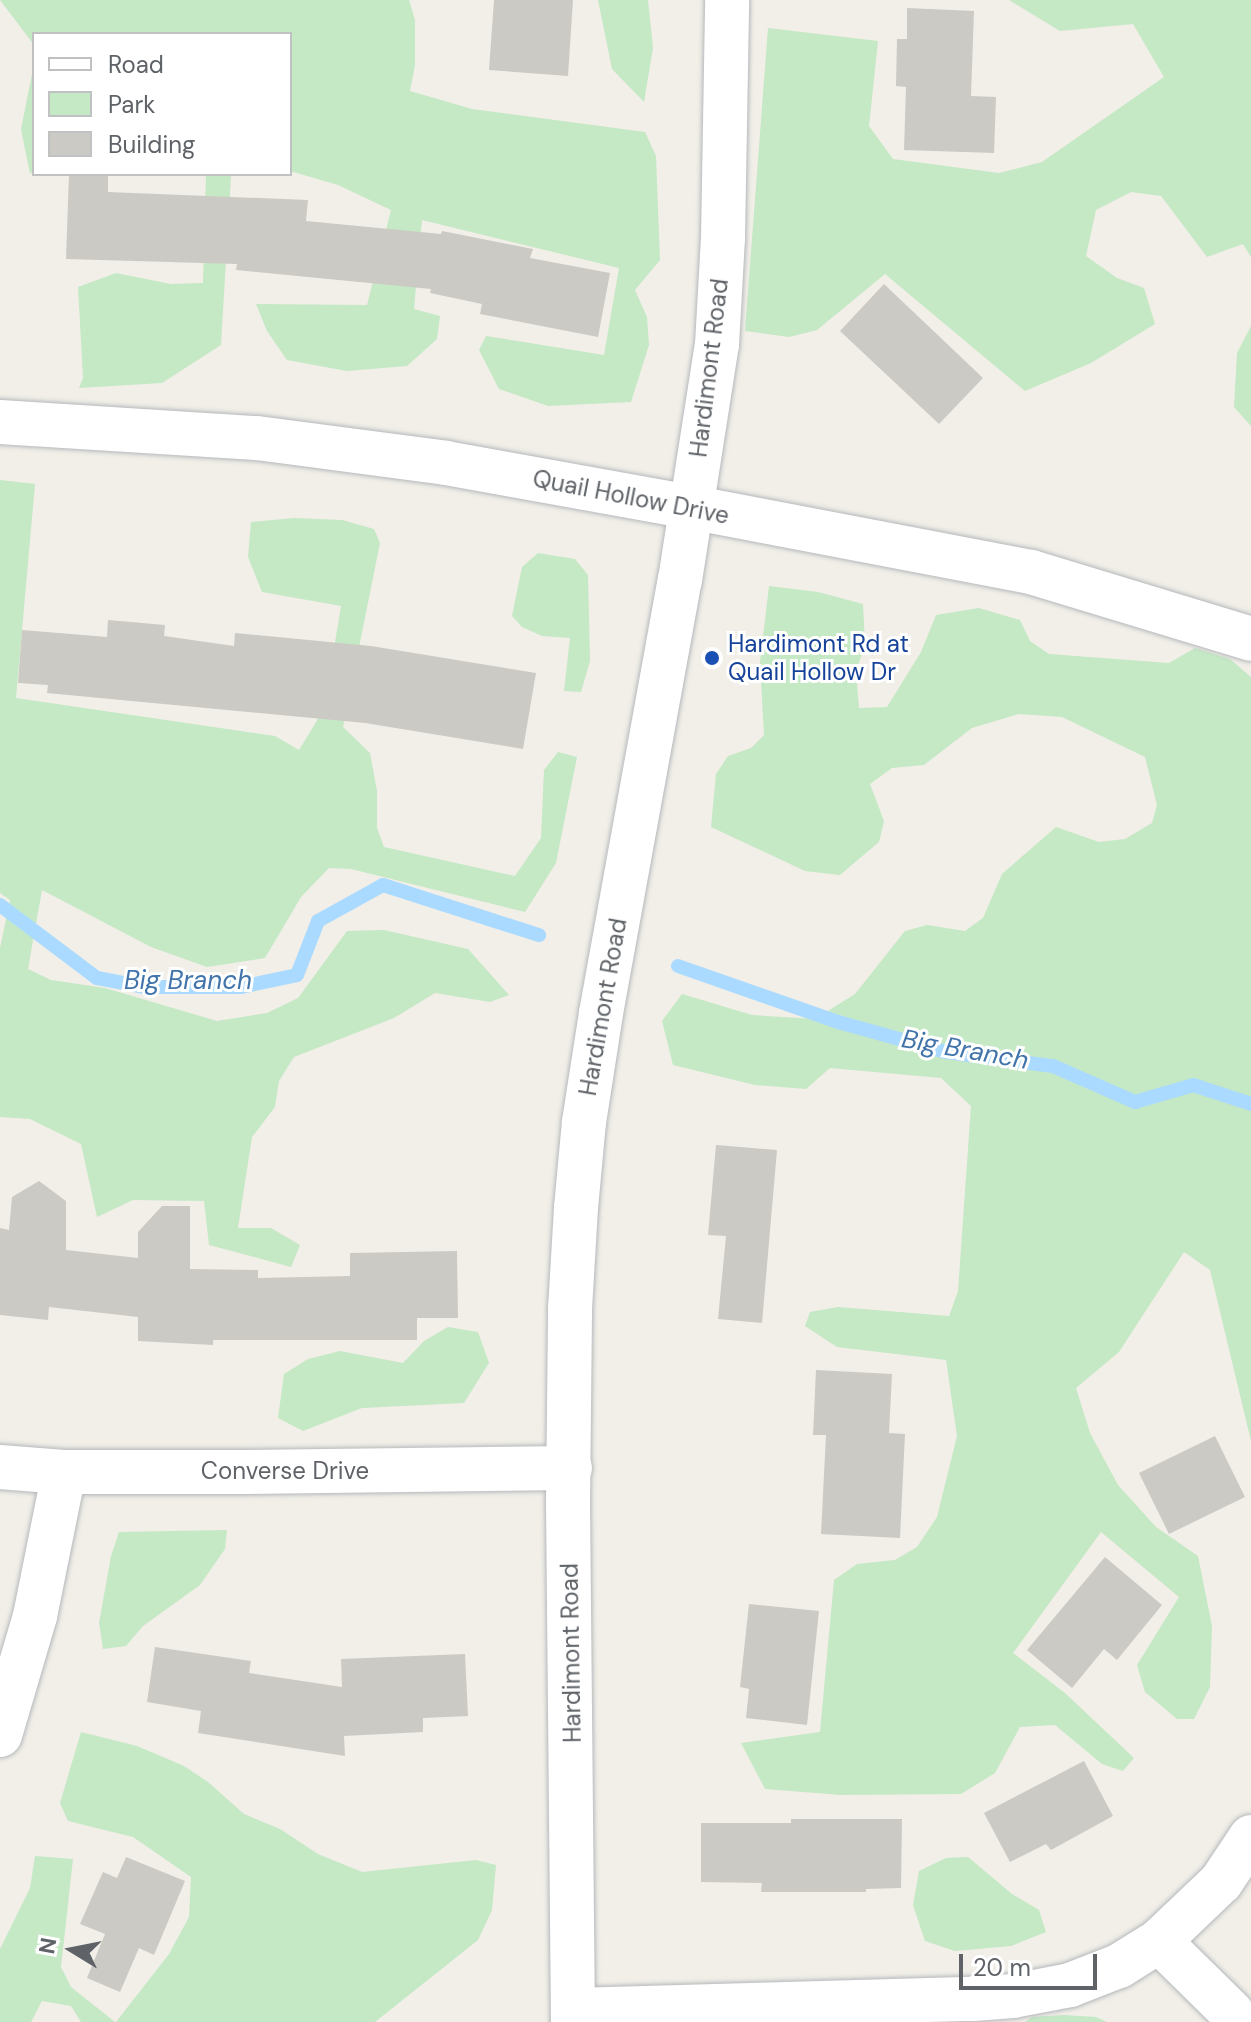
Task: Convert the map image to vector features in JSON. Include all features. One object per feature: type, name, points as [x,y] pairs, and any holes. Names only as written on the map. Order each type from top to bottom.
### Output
[{"type":"street","name":"Hardimont Road","points":[[573,2016],[570,1309],[584,1122],[717,345],[723,239],[727,0]]},
{"type":"street","name":"Quail Hollow Drive","points":[[0,422],[257,438],[446,463],[1031,572],[1251,639]]},
{"type":"street","name":"Converse Drive","points":[[0,1467],[64,1472],[570,1468]]},
{"type":"street","points":[[0,1735],[35,1616],[64,1472]]},
{"type":"street","points":[[573,2016],[1013,1996],[1070,1985],[1119,1966],[1159,1941],[1221,1882],[1251,1837]]},
{"type":"street","points":[[1159,1941],[1232,2013]]},
{"type":"green space","points":[[0,0],[409,0],[415,20],[415,65],[410,91],[472,109],[645,132],[656,156],[660,260],[635,290],[647,317],[649,345],[631,402],[548,406],[499,389],[479,350],[486,336],[604,355],[619,268],[422,220],[414,309],[440,316],[437,339],[407,366],[347,371],[287,360],[267,331],[256,304],[367,305],[391,210],[338,185],[292,172],[292,32],[32,32],[32,42]]},
{"type":"green space","points":[[598,0],[648,0],[653,48],[644,102],[612,69]]},
{"type":"green space","points":[[1009,0],[1251,0],[1251,257],[1243,244],[1207,257],[1161,196],[1131,192],[1096,210],[1086,256],[1117,278],[1144,288],[1155,324],[1091,363],[1025,391],[885,274],[817,330],[789,337],[745,331],[768,28],[878,41],[869,126],[893,159],[999,173],[1042,162],[1164,77],[1133,24],[1060,31]]},
{"type":"green space","points":[[32,74],[30,174],[21,129]]},
{"type":"green space","points":[[206,176],[231,176],[221,345],[162,383],[79,388],[83,378],[78,287],[116,273],[171,284],[203,283]]},
{"type":"green space","points":[[1251,326],[1251,426],[1234,407],[1237,353]]},
{"type":"green space","points":[[0,480],[35,484],[16,698],[275,736],[299,750],[324,709],[341,606],[262,592],[248,557],[251,522],[294,518],[342,520],[374,529],[380,543],[343,727],[370,753],[377,791],[377,828],[384,847],[515,876],[541,838],[544,770],[558,752],[577,757],[556,863],[525,912],[351,869],[329,868],[301,897],[265,958],[207,967],[151,947],[42,890],[28,969],[51,980],[105,988],[217,1021],[267,1013],[298,998],[347,931],[384,930],[468,949],[509,995],[490,1002],[435,993],[394,1018],[294,1057],[279,1081],[275,1107],[252,1137],[238,1228],[271,1228],[300,1245],[291,1267],[209,1245],[204,1201],[133,1200],[97,1217],[81,1144],[30,1119],[0,1117],[0,948],[10,900],[0,893]]},
{"type":"green space","points":[[538,553],[575,559],[588,575],[590,661],[581,692],[564,691],[570,638],[542,636],[522,627],[512,616],[522,567]]},
{"type":"green space","points":[[769,586],[818,592],[863,604],[865,645],[856,671],[859,708],[887,707],[921,652],[936,615],[979,608],[1020,620],[1030,641],[1049,654],[1169,663],[1195,648],[1230,659],[1251,677],[1251,1441],[1210,1270],[1184,1252],[1119,1352],[1076,1388],[1090,1433],[1118,1485],[1156,1527],[1198,1556],[1212,1626],[1210,1687],[1194,1719],[1177,1719],[1145,1692],[1137,1665],[1179,1597],[1101,1532],[1013,1653],[1065,1693],[1134,1758],[1123,1771],[1102,1764],[1055,1725],[1020,1727],[995,1773],[961,1794],[841,1795],[765,1789],[741,1743],[820,1732],[834,1580],[857,1564],[895,1560],[917,1547],[937,1517],[957,1436],[946,1360],[837,1347],[805,1326],[810,1312],[838,1307],[949,1316],[958,1291],[971,1106],[941,1078],[830,1068],[806,1089],[755,1085],[673,1065],[662,1021],[682,994],[752,1015],[815,1019],[855,994],[905,931],[927,925],[965,931],[983,918],[1002,874],[1056,827],[1099,842],[1125,839],[1152,823],[1157,805],[1145,757],[1062,717],[1019,714],[972,728],[924,765],[892,768],[870,784],[884,821],[879,842],[840,875],[805,871],[711,827],[716,774],[728,756],[751,748],[764,735],[760,662]]},
{"type":"green space","points":[[448,1327],[478,1332],[489,1363],[464,1403],[362,1408],[303,1431],[278,1418],[284,1374],[308,1359],[340,1351],[403,1363],[424,1341]]},
{"type":"green space","points":[[227,1530],[225,1549],[200,1585],[143,1626],[126,1646],[103,1649],[99,1623],[111,1556],[119,1532]]},
{"type":"green space","points":[[81,1732],[137,1746],[184,1766],[208,1782],[244,1814],[280,1829],[318,1854],[362,1872],[476,1860],[496,1865],[492,1910],[478,1940],[375,2022],[116,2022],[169,1954],[189,1917],[191,1877],[133,1837],[68,1821],[60,1803]]},
{"type":"green space","points":[[35,1856],[73,1859],[61,1967],[71,1987],[115,2022],[81,2022],[71,2006],[42,2001],[31,2022],[0,2022],[0,1949],[30,1888]]},
{"type":"green space","points":[[968,1857],[1012,1894],[1039,1910],[1046,1932],[1011,1946],[955,1951],[925,1941],[913,1905],[919,1871],[946,1858]]},
{"type":"green space","points":[[1032,2017],[1096,2017],[1107,2022],[1025,2022]]},
{"type":"building","points":[[494,0],[573,0],[568,76],[489,70]]},
{"type":"building","points":[[907,8],[974,11],[971,96],[996,97],[994,153],[904,150],[906,87],[896,86],[897,39],[907,39]]},
{"type":"building","points":[[69,176],[108,176],[108,192],[308,200],[306,221],[441,234],[442,231],[533,249],[530,258],[610,273],[598,337],[480,314],[482,304],[430,293],[431,289],[236,270],[237,264],[66,259]]},
{"type":"building","points":[[884,284],[983,378],[939,424],[840,331]]},
{"type":"building","points":[[108,620],[165,625],[164,636],[234,646],[235,633],[371,646],[536,673],[523,749],[365,723],[47,693],[48,685],[18,683],[22,630],[107,637]]},
{"type":"building","points":[[716,1145],[777,1150],[762,1323],[718,1319],[726,1236],[708,1235]]},
{"type":"building","points":[[39,1181],[66,1201],[66,1250],[138,1258],[138,1232],[162,1206],[190,1206],[190,1269],[258,1270],[258,1278],[350,1276],[350,1253],[457,1251],[458,1318],[417,1318],[417,1340],[213,1340],[213,1345],[138,1341],[138,1317],[49,1307],[48,1320],[0,1315],[0,1228],[9,1230],[12,1197]]},
{"type":"building","points":[[816,1370],[892,1374],[889,1433],[905,1434],[900,1538],[821,1534],[826,1435],[813,1435]]},
{"type":"building","points":[[1215,1436],[1245,1497],[1169,1534],[1139,1473]]},
{"type":"building","points":[[1105,1557],[1162,1605],[1117,1660],[1104,1649],[1072,1688],[1027,1650]]},
{"type":"building","points":[[749,1604],[819,1611],[807,1725],[746,1718],[749,1689],[740,1687]]},
{"type":"building","points":[[155,1647],[251,1661],[249,1673],[342,1687],[341,1659],[465,1654],[468,1716],[423,1718],[423,1732],[344,1736],[345,1756],[198,1733],[201,1711],[147,1702]]},
{"type":"building","points":[[1084,1761],[1113,1816],[1051,1850],[1046,1844],[1010,1862],[984,1813]]},
{"type":"building","points":[[791,1819],[902,1819],[901,1888],[866,1889],[866,1892],[761,1892],[762,1883],[701,1882],[701,1823],[791,1823]]},
{"type":"building","points":[[126,1857],[185,1881],[154,1955],[139,1948],[120,1992],[87,1978],[105,1934],[80,1924],[103,1872],[117,1878]]},
{"type":"waterway","name":"Big Branch","points":[[0,905],[97,978],[145,987],[241,987],[297,975],[318,921],[383,885],[539,935]]},
{"type":"waterway","name":"Big Branch","points":[[678,966],[838,1022],[946,1052],[1053,1066],[1135,1102],[1193,1085],[1251,1104]]},
{"type":"place","name":"Hardimont Rd at Quail Hollow Dr","points":[[712,658]]}]
